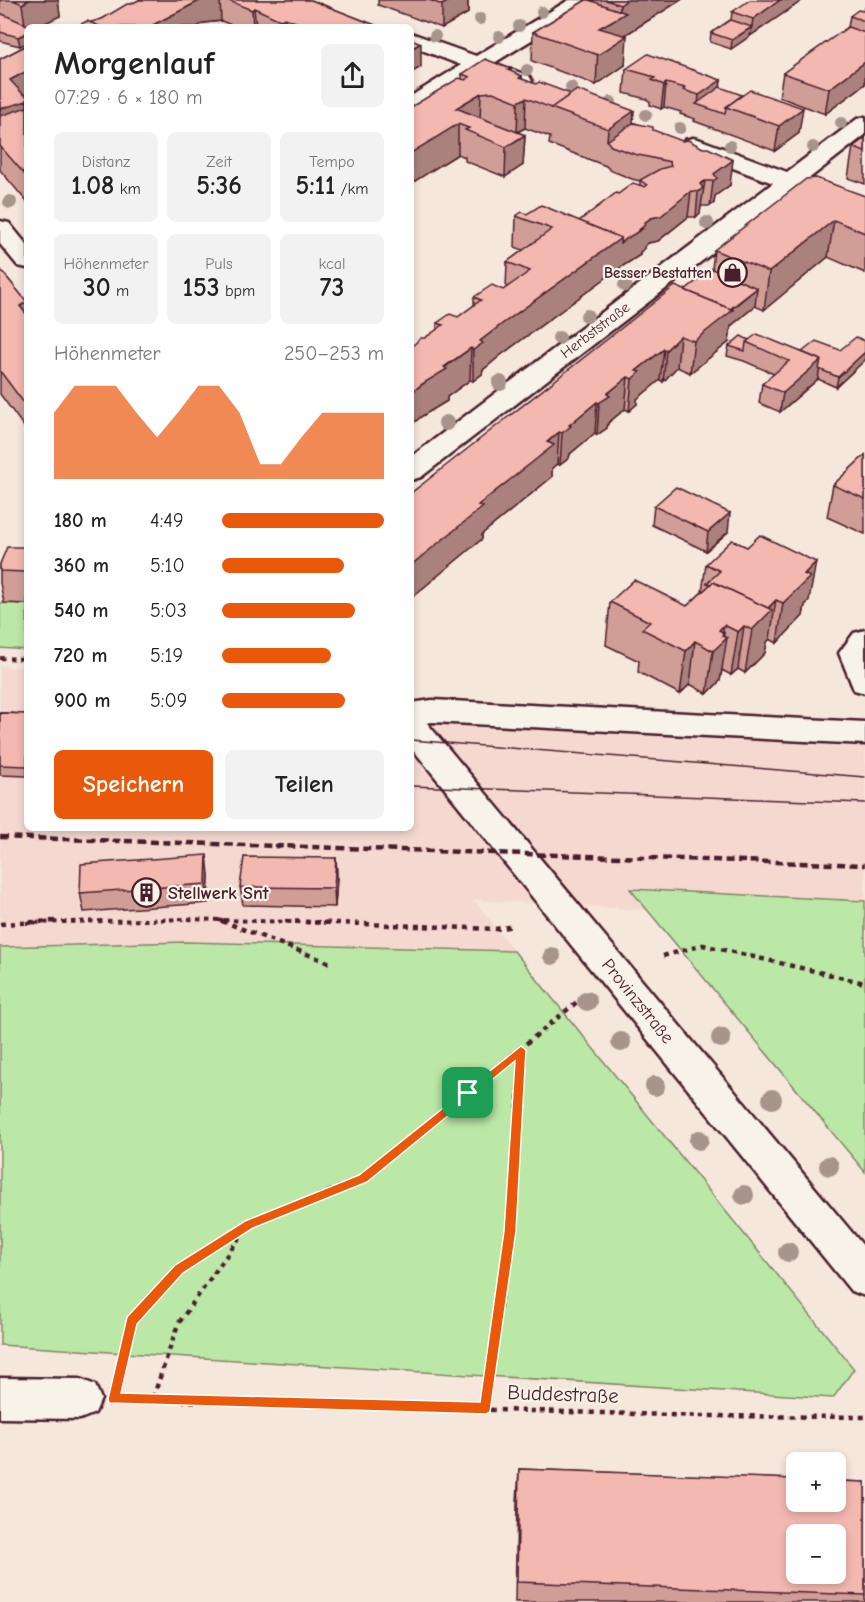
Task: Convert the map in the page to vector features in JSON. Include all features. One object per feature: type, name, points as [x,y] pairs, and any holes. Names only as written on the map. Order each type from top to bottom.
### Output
[{"type":"street","points":[[414,103],[583,0]]},
{"type":"street","points":[[414,40],[539,87]]},
{"type":"street","name":"Herbststraße","points":[[414,469],[865,124]]},
{"type":"street","points":[[671,137],[865,210]]},
{"type":"street","points":[[0,228],[24,257]]},
{"type":"street","points":[[863,645],[854,652],[865,682]]},
{"type":"street","points":[[414,714],[432,711],[865,733]]},
{"type":"street","name":"Provinzstraße","points":[[414,729],[865,1278]]},
{"type":"street","points":[[0,1398],[97,1399]]},
{"type":"path","points":[[0,658],[24,659]]},
{"type":"path","points":[[0,924],[76,919],[216,919],[496,929],[513,926]]},
{"type":"path","points":[[216,919],[330,963]]},
{"type":"path","points":[[663,956],[703,945],[865,984]]},
{"type":"path","points":[[97,1399],[132,1321],[179,1269],[249,1224],[363,1178],[578,1001]]},
{"type":"path","points":[[486,1408],[510,1231],[521,1050]]},
{"type":"path","points":[[153,1398],[178,1324],[249,1224]]},
{"type":"path","name":"Buddestraße","points":[[97,1399],[153,1398],[704,1416],[865,1417]]},
{"type":"shaded area","points":[[0,666],[24,668],[24,831],[414,831],[414,717],[865,726],[865,975],[662,911],[474,900],[542,986],[0,1179]]},
{"type":"green space","points":[[0,603],[24,604],[24,650],[0,648]]},
{"type":"green space","points":[[630,889],[865,901],[865,1172]]},
{"type":"green space","points":[[186,942],[514,951],[854,1369],[833,1398],[0,1345],[0,947]]},
{"type":"building","points":[[13,0],[29,0],[22,4]]},
{"type":"building","points":[[139,0],[201,0],[155,24],[91,23]]},
{"type":"building","points":[[227,0],[311,0],[372,24],[301,24],[285,18],[280,20],[254,8],[252,10]]},
{"type":"building","points":[[429,0],[450,0],[442,5]]},
{"type":"building","points":[[586,0],[626,13],[599,28],[627,36],[598,55],[533,32]]},
{"type":"building","points":[[606,0],[627,0],[620,5]]},
{"type":"building","points":[[750,0],[780,0],[753,19],[732,12]]},
{"type":"building","points":[[858,10],[865,10],[865,21],[850,16]]},
{"type":"building","points":[[0,13],[25,24],[24,34],[18,37],[0,32]]},
{"type":"building","points":[[730,20],[752,27],[732,40],[711,33]]},
{"type":"building","points":[[848,27],[865,33],[865,62],[829,89],[783,73]]},
{"type":"building","points":[[414,40],[421,43],[414,47]]},
{"type":"building","points":[[24,47],[24,73],[10,80],[24,94],[24,102],[0,109],[0,59]]},
{"type":"building","points":[[648,54],[721,80],[699,95],[683,90],[685,88],[666,83],[664,85],[652,80],[655,78],[648,75],[626,69]]},
{"type":"building","points":[[485,59],[511,69],[508,70],[522,76],[519,78],[536,84],[539,82],[571,94],[551,108],[526,98],[518,102],[493,92],[481,93],[456,108],[525,135],[506,147],[465,130],[469,128],[458,124],[414,151],[414,105],[459,78],[465,80],[470,77],[462,74]]},
{"type":"building","points":[[720,87],[742,95],[726,107],[725,114],[696,104]]},
{"type":"building","points":[[577,90],[634,111],[608,129],[551,108]]},
{"type":"building","points":[[750,90],[803,108],[779,126],[726,107]]},
{"type":"building","points":[[24,108],[24,174],[0,146],[0,116]]},
{"type":"building","points":[[633,123],[653,127],[653,130],[682,141],[688,140],[733,160],[714,174],[717,178],[713,181],[700,184],[703,188],[698,192],[691,191],[661,216],[651,218],[644,223],[646,224],[640,229],[642,229],[620,243],[621,238],[579,221],[616,193],[618,194],[633,183],[645,187],[647,185],[640,180],[671,166],[670,162],[611,146],[607,141]]},
{"type":"building","points":[[865,138],[865,152],[853,147]]},
{"type":"building","points":[[816,178],[865,196],[865,233],[834,220],[769,272],[714,250],[806,179]]},
{"type":"building","points":[[541,205],[621,238],[502,324],[480,341],[483,343],[473,350],[471,348],[444,367],[447,369],[414,391],[414,344],[443,325],[437,323],[450,314],[458,317],[481,300],[474,297],[492,285],[503,290],[530,271],[507,262],[552,229],[516,216],[522,212],[527,214]]},
{"type":"building","points":[[0,269],[24,298],[24,304],[20,306],[24,311],[24,403],[0,371]]},
{"type":"building","points":[[712,269],[757,288],[730,309],[685,290]]},
{"type":"building","points":[[675,286],[733,310],[694,341],[680,336],[666,350],[664,349],[636,371],[640,372],[632,379],[628,377],[607,394],[610,396],[597,402],[569,425],[571,426],[547,442],[554,445],[478,505],[483,507],[414,563],[414,491]]},
{"type":"building","points":[[757,334],[821,360],[783,393],[762,384],[789,361],[746,342]]},
{"type":"building","points":[[741,336],[749,340],[746,342],[745,351],[729,346]]},
{"type":"building","points":[[856,337],[865,341],[865,352],[838,377],[819,369],[821,360],[802,352],[816,341],[840,350]]},
{"type":"building","points":[[865,455],[865,499],[833,485]]},
{"type":"building","points":[[676,487],[730,513],[708,532],[654,506]]},
{"type":"building","points":[[760,535],[816,562],[804,574],[810,577],[783,603],[776,600],[768,608],[713,582],[707,583],[720,571],[706,564],[732,540],[747,547]]},
{"type":"building","points":[[7,547],[24,547],[24,572],[0,571],[0,564]]},
{"type":"building","points":[[634,580],[687,606],[713,582],[772,610],[752,630],[744,626],[738,632],[724,625],[719,630],[724,633],[722,636],[727,638],[713,651],[695,641],[686,651],[642,629],[650,622],[610,602]]},
{"type":"building","points":[[0,713],[24,714],[24,766],[0,765]]},
{"type":"building","points":[[207,855],[206,884],[80,893],[81,864]]},
{"type":"building","points":[[244,857],[336,858],[334,888],[240,887]]},
{"type":"building","points":[[519,1469],[786,1479],[786,1512],[846,1512],[846,1481],[865,1482],[865,1595],[517,1582]]},
{"type":"tram line","points":[[0,713],[24,714]]},
{"type":"tram line","points":[[414,740],[865,777]]},
{"type":"tram line","points":[[414,786],[865,803]]},
{"type":"railway","points":[[0,837],[865,865]]},
{"type":"place","name":"Besser Bestatten","points":[[733,273]]},
{"type":"place","name":"Stellwerk Snt","points":[[147,893]]},
{"type":"route","points":[[521,1050],[510,1231],[486,1408],[153,1398],[114,1399],[132,1321],[179,1269],[249,1224],[363,1178],[468,1093],[521,1050]]}]
